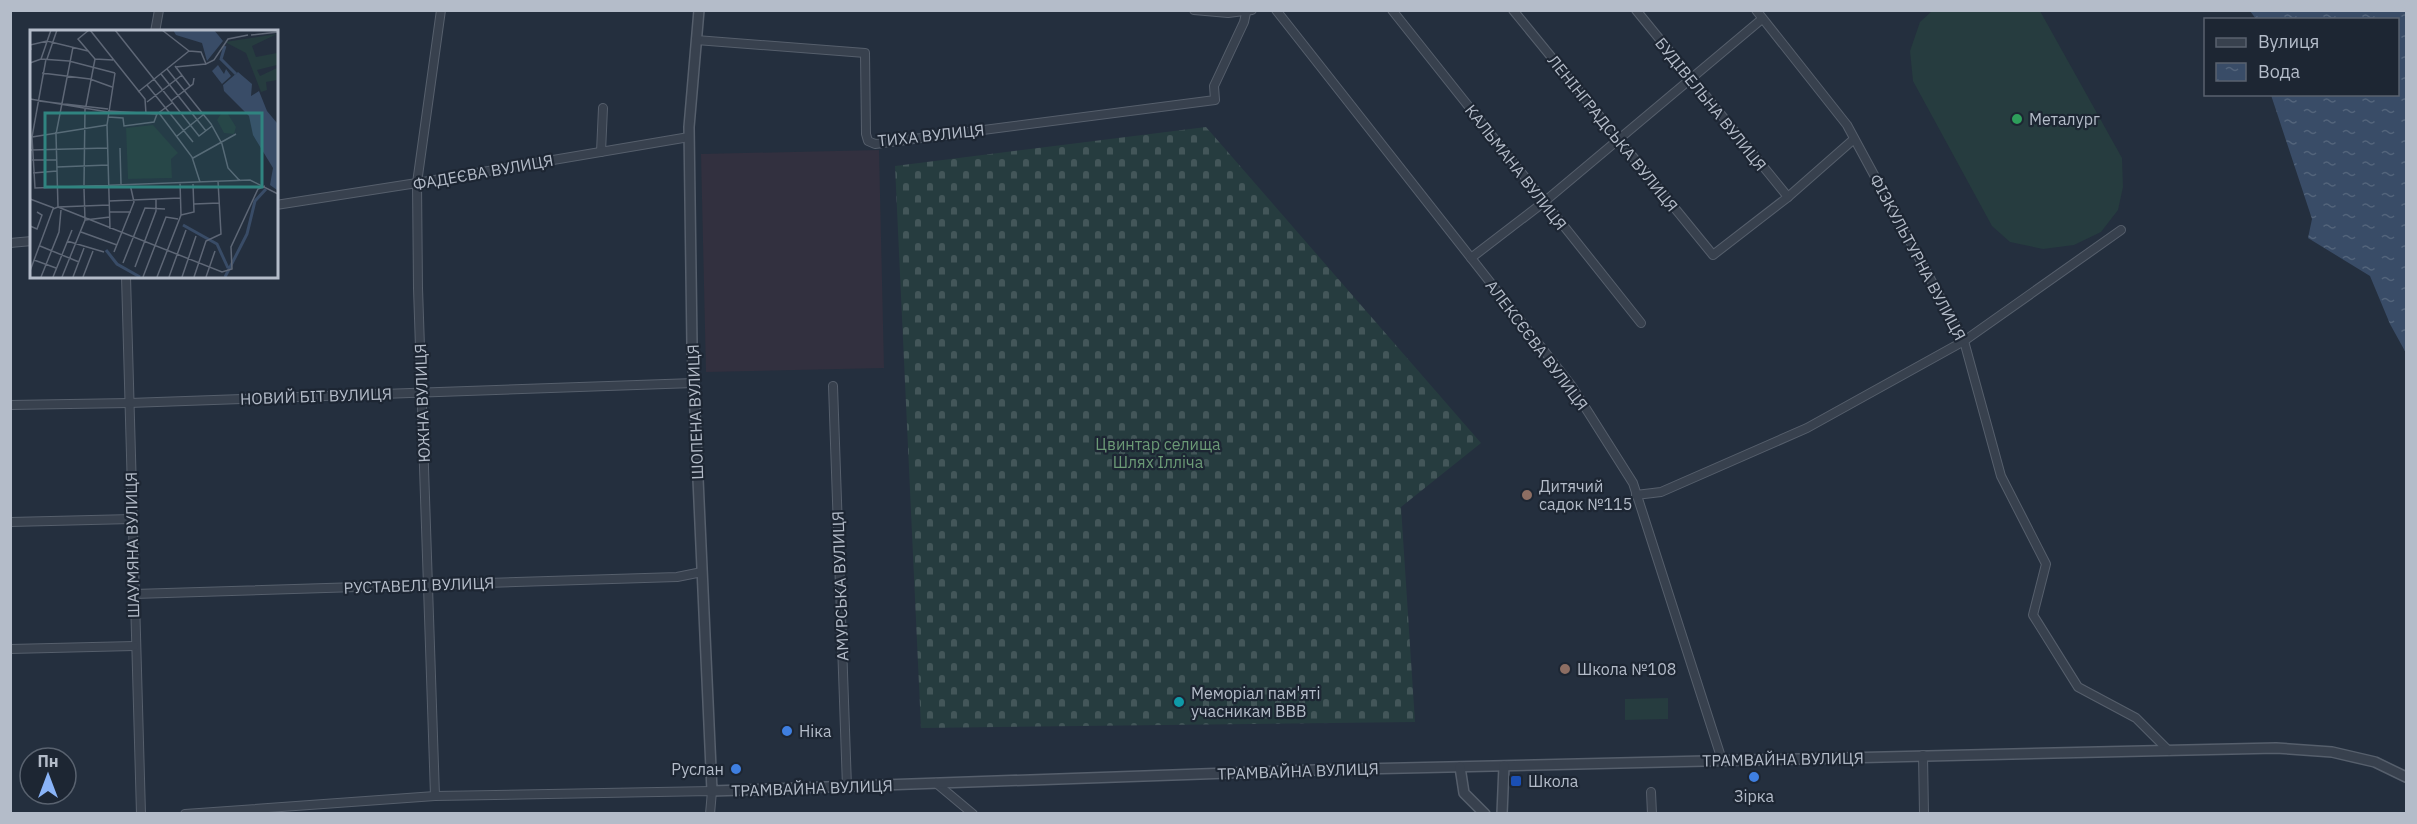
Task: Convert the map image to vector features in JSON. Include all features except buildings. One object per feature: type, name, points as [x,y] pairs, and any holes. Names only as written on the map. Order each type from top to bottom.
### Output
[{"type":"street","points":[[156,30],[159,10]]},
{"type":"street","name":"ЮЖНА ВУЛИЦЯ","points":[[435,796],[421,392],[417,183],[441,10]]},
{"type":"street","name":"ШОПЕНА ВУЛИЦЯ","points":[[699,10],[689,136],[694,383],[712,791],[710,813]]},
{"type":"street","points":[[1194,10],[1249,12]]},
{"type":"street","name":"АЛЕКСЄЄВА ВУЛИЦЯ","points":[[1276,10],[1571,385],[1633,483],[1722,760]]},
{"type":"street","name":"КАЛЬМАНА ВУЛИЦЯ","points":[[1392,10],[1641,323]]},
{"type":"street","name":"ЛЕНІНГРАДСЬКА ВУЛИЦЯ","points":[[1513,10],[1713,255],[1788,197]]},
{"type":"street","name":"БУДІВЕЛЬНА ВУЛИЦЯ","points":[[1636,10],[1788,197]]},
{"type":"street","name":"ФIЗКУЛЬТУРНА ВУЛИЦЯ","points":[[1756,10],[1847,125],[1964,341],[2001,476],[2046,564],[2033,615],[2078,687],[2136,718],[2169,751]]},
{"type":"street","name":"ТИХА ВУЛИЦЯ","points":[[696,40],[865,52],[866,134],[868,141],[874,144],[1215,100],[1214,86],[1249,12]]},
{"type":"street","points":[[1471,258],[1544,202],[1762,19]]},
{"type":"street","points":[[601,152],[603,108]]},
{"type":"street","name":"ФАДЕЄВА ВУЛИЦЯ","points":[[278,205],[689,136]]},
{"type":"street","points":[[1788,197],[1854,139]]},
{"type":"street","points":[[1636,495],[1661,492],[1807,428],[1964,341],[2121,230]]},
{"type":"street","points":[[10,243],[30,241]]},
{"type":"street","name":"ШАУМЯНА ВУЛИЦЯ","points":[[126,278],[134,646],[141,813]]},
{"type":"street","name":"НОВИЙ БІТ ВУЛИЦЯ","points":[[10,405],[129,403],[694,383]]},
{"type":"street","name":"АМУРСЬКА ВУЛИЦЯ","points":[[833,386],[847,787]]},
{"type":"street","points":[[10,522],[132,519]]},
{"type":"street","name":"РУСТАВЕЛІ ВУЛИЦЯ","points":[[134,594],[677,577],[702,572]]},
{"type":"street","points":[[10,649],[134,646]]},
{"type":"street","name":"ТРАМВАЙНА ВУЛИЦЯ","points":[[185,813],[435,796],[712,791],[1722,760],[2277,748],[2332,752],[2375,762],[2406,777]]},
{"type":"street","points":[[1923,756],[1924,813]]},
{"type":"street","points":[[1502,813],[1503,766]]},
{"type":"street","points":[[1460,767],[1464,793],[1485,813]]},
{"type":"street","points":[[936,783],[974,813]]},
{"type":"street","points":[[1651,792],[1652,813]]},
{"type":"shaded area","points":[[879,150],[884,368],[706,372],[701,154]]},
{"type":"green space","name":"Металург","points":[[1932,11],[2040,11],[2122,158],[2123,187],[2118,210],[2101,232],[2074,245],[2043,249],[2010,242],[1992,226],[1913,81],[1910,51],[1920,22]]},
{"type":"green space","name":"Цвинтар селища Шлях Ілліча","points":[[1206,127],[1481,443],[1401,507],[1415,722],[921,728],[895,166]]},
{"type":"green space","points":[[1668,698],[1668,719],[1625,720],[1625,699]]},
{"type":"water","points":[[2250,11],[2406,11],[2406,353],[2390,324],[2370,276],[2308,238],[2312,219],[2271,96],[2399,96],[2399,18],[2255,18]]},
{"type":"place","name":"Металург","points":[[2017,119]]},
{"type":"place","name":"Дитячий садок №115","points":[[1527,495]]},
{"type":"place","name":"Школа №108","points":[[1565,669]]},
{"type":"place","name":"Меморіал пам'яті учасникам ВВВ","points":[[1179,702]]},
{"type":"place","name":"Ніка","points":[[787,731]]},
{"type":"place","name":"Руслан","points":[[736,769]]},
{"type":"place","name":"Зірка","points":[[1754,777]]},
{"type":"place","name":"Школа","points":[[1516,781]]}]
